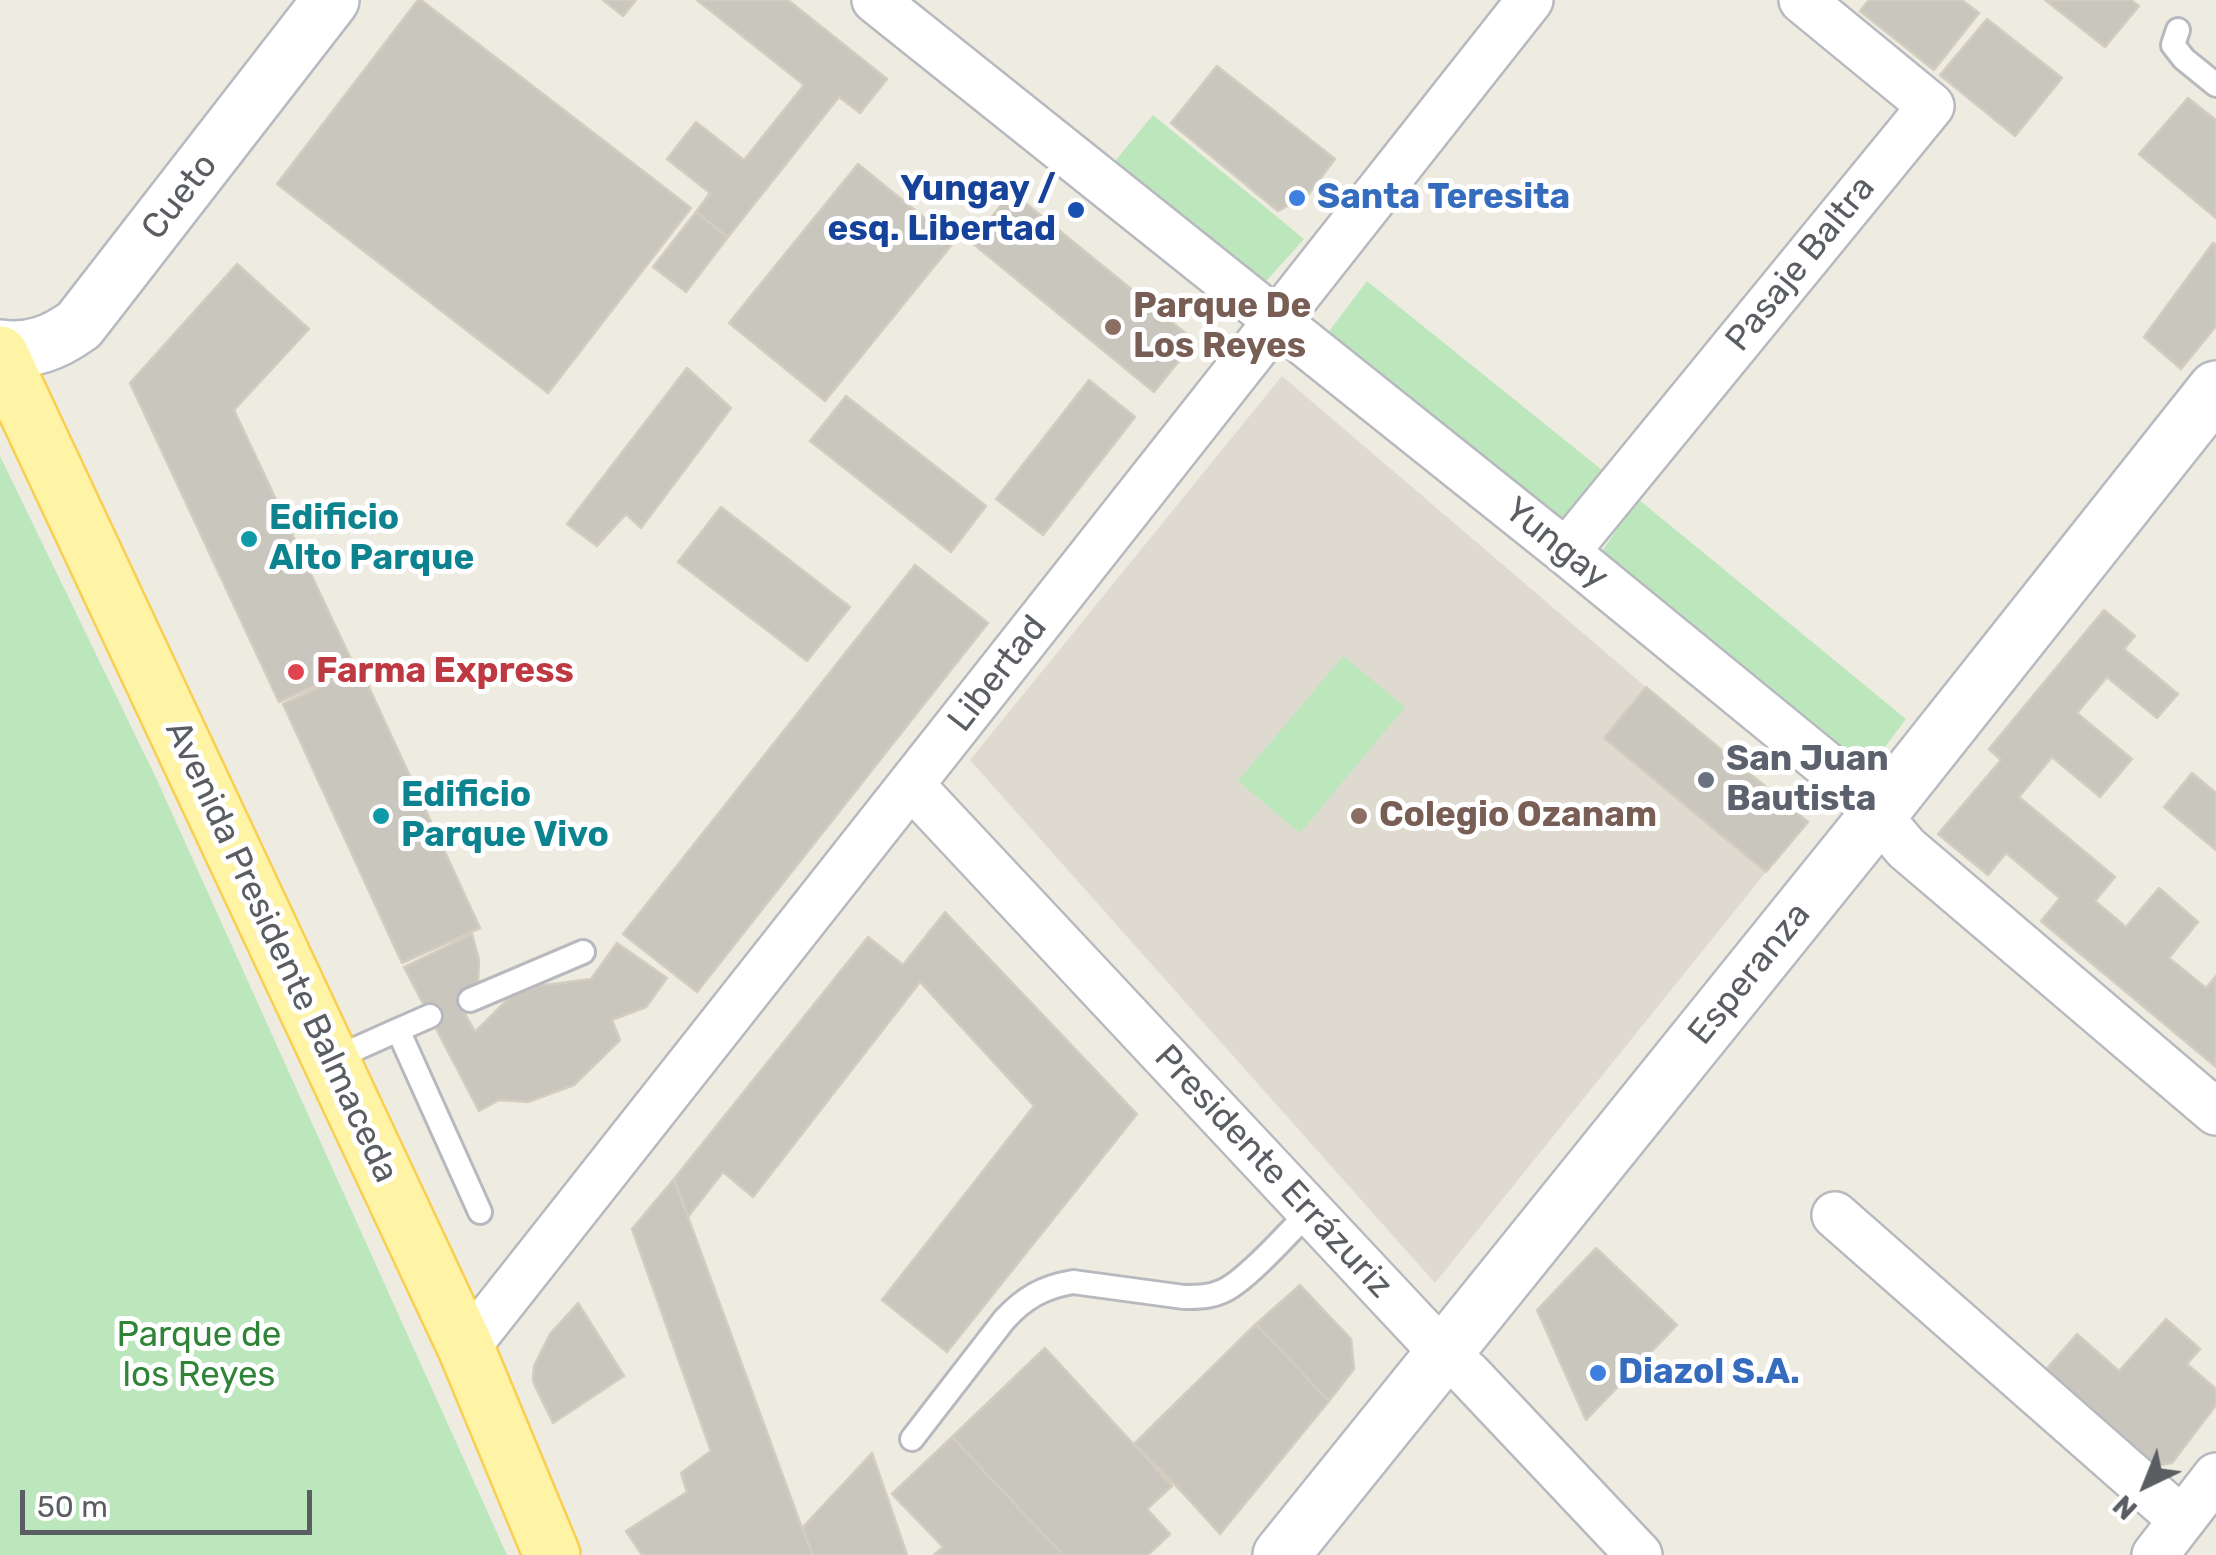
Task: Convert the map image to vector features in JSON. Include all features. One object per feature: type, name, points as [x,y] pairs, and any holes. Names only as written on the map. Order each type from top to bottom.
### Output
[{"type":"main road","name":"Cueto","points":[[0,351],[46,344],[79,325],[331,0]]},
{"type":"main road","name":"Avenida Presidente Balmaceda","points":[[0,351],[466,1348],[552,1555]]},
{"type":"main road","name":"Esperanza","points":[[1281,1555],[1878,816],[2216,389]]},
{"type":"street","name":"Libertad","points":[[466,1348],[1530,0]]},
{"type":"street","name":"Pasaje Baltra","points":[[1566,552],[1931,106],[1802,0]]},
{"type":"street","name":"Yungay","points":[[899,7],[1276,321],[1858,792],[1906,848],[2216,1112]]},
{"type":"street","name":"Presidente Errázuriz","points":[[911,785],[1639,1555]]},
{"type":"street","points":[[1836,1215],[2182,1520]]},
{"type":"street","points":[[2155,1555],[2216,1476]]},
{"type":"lane","points":[[2178,30],[2174,45],[2184,60],[2216,85]]},
{"type":"lane","points":[[470,1000],[583,952]]},
{"type":"lane","points":[[331,1060],[430,1016]]},
{"type":"lane","points":[[398,1030],[480,1212]]},
{"type":"lane","points":[[912,1439],[1004,1320],[1035,1293],[1073,1282],[1184,1297],[1220,1293],[1239,1281],[1310,1211]]},
{"type":"shaded area","name":"Colegio Ozanam","points":[[1282,376],[1646,687],[1605,738],[1766,872],[1435,1283],[970,760]]},
{"type":"green space","points":[[1153,115],[1304,239],[1260,288],[1111,166]]},
{"type":"green space","points":[[1367,281],[1602,470],[1562,522],[1324,338]]},
{"type":"green space","name":"Parque de los Reyes","points":[[0,456],[157,780],[507,1555],[0,1555]]},
{"type":"green space","points":[[1638,499],[1906,719],[1866,772],[1600,554]]},
{"type":"green space","points":[[1343,656],[1405,707],[1300,833],[1238,781]]},
{"type":"building","points":[[418,0],[691,208],[548,393],[277,184]]},
{"type":"building","points":[[603,0],[636,0],[623,16]]},
{"type":"building","points":[[697,0],[788,0],[887,79],[860,113],[839,97],[728,237],[696,212],[710,193],[667,159],[696,122],[744,160],[804,85]]},
{"type":"building","points":[[1869,0],[1962,0],[1979,13],[1934,70],[1860,11]]},
{"type":"building","points":[[2045,0],[2131,0],[2139,6],[2105,47]]},
{"type":"building","points":[[1987,19],[2062,78],[2015,136],[1940,75]]},
{"type":"building","points":[[1217,66],[1335,159],[1308,195],[1278,211],[1171,123]]},
{"type":"building","points":[[2188,98],[2216,120],[2216,218],[2139,154]]},
{"type":"building","points":[[858,164],[954,242],[825,401],[729,323]]},
{"type":"building","points":[[1012,192],[1195,341],[1154,392],[971,242]]},
{"type":"building","points":[[696,212],[728,237],[686,292],[653,267]]},
{"type":"building","points":[[2213,243],[2216,326],[2181,369],[2144,337]]},
{"type":"building","name":"Edificio Alto Parque","points":[[237,264],[309,329],[234,410],[355,668],[279,702],[130,383]]},
{"type":"building","points":[[687,368],[731,408],[641,528],[626,514],[597,546],[567,524]]},
{"type":"building","points":[[1089,380],[1135,417],[1043,535],[996,499]]},
{"type":"building","points":[[846,396],[986,506],[951,552],[810,441]]},
{"type":"building","points":[[721,507],[850,607],[807,661],[678,562]]},
{"type":"building","points":[[915,565],[988,623],[697,992],[623,934]]},
{"type":"building","points":[[2104,610],[2135,636],[2124,649],[2178,694],[2157,718],[2107,677],[2077,713],[2132,759],[2100,797],[2052,757],[2019,797],[2115,877],[2095,901],[2126,927],[2159,888],[2198,922],[2169,958],[2206,988],[2216,976],[2216,1067],[2041,921],[2060,898],[2006,853],[1988,875],[1938,834],[2001,760],[1989,749]]},
{"type":"building","name":"Edificio Parque Vivo","points":[[360,668],[480,928],[402,963],[283,704]]},
{"type":"building","name":"San Juan Bautista","points":[[1646,687],[1808,822],[1766,872],[1604,738]]},
{"type":"building","points":[[2192,773],[2216,793],[2216,850],[2164,807]]},
{"type":"building","points":[[945,912],[1137,1114],[947,1352],[882,1300],[1034,1106],[920,982],[753,1197],[723,1172],[688,1217],[674,1179],[868,937],[903,965]]},
{"type":"building","points":[[472,934],[479,960],[478,982],[463,1010],[475,1032],[510,997],[538,986],[591,979],[617,943],[667,978],[646,1007],[612,1020],[620,1040],[574,1085],[528,1102],[499,1100],[479,1111],[404,967]]},
{"type":"building","points":[[674,1179],[813,1555],[642,1555],[626,1531],[687,1492],[681,1473],[711,1451],[632,1229]]},
{"type":"building","name":"Diazol S.A.","points":[[1596,1248],[1677,1325],[1586,1420],[1537,1310]]},
{"type":"building","points":[[1300,1285],[1351,1339],[1354,1369],[1329,1401],[1256,1324]]},
{"type":"building","points":[[578,1303],[624,1376],[553,1423],[535,1386],[534,1366],[550,1334]]},
{"type":"building","points":[[2166,1319],[2200,1349],[2187,1364],[2216,1389],[2216,1405],[2172,1463],[2148,1467],[2043,1373],[2077,1334],[2119,1371]]},
{"type":"building","points":[[1256,1324],[1329,1401],[1220,1534],[1134,1444]]},
{"type":"building","points":[[1045,1348],[1172,1486],[1147,1509],[1170,1534],[1148,1555],[1063,1555],[952,1437]]},
{"type":"building","points":[[952,1437],[1063,1555],[934,1555],[943,1547],[892,1494]]},
{"type":"building","points":[[872,1453],[907,1555],[813,1555],[802,1528]]},
{"type":"place","name":"Santa Teresita","points":[[1297,198]]},
{"type":"place","name":"Yungay / esq. Libertad","points":[[1076,210]]},
{"type":"place","name":"Parque De Los Reyes","points":[[1113,327]]},
{"type":"place","name":"Edificio Alto Parque","points":[[249,539]]},
{"type":"place","name":"Farma Express","points":[[296,672]]},
{"type":"place","name":"San Juan Bautista","points":[[1706,780]]},
{"type":"place","name":"Edificio Parque Vivo","points":[[381,816]]},
{"type":"place","name":"Colegio Ozanam","points":[[1359,816]]},
{"type":"place","name":"Diazol S.A.","points":[[1598,1373]]}]
